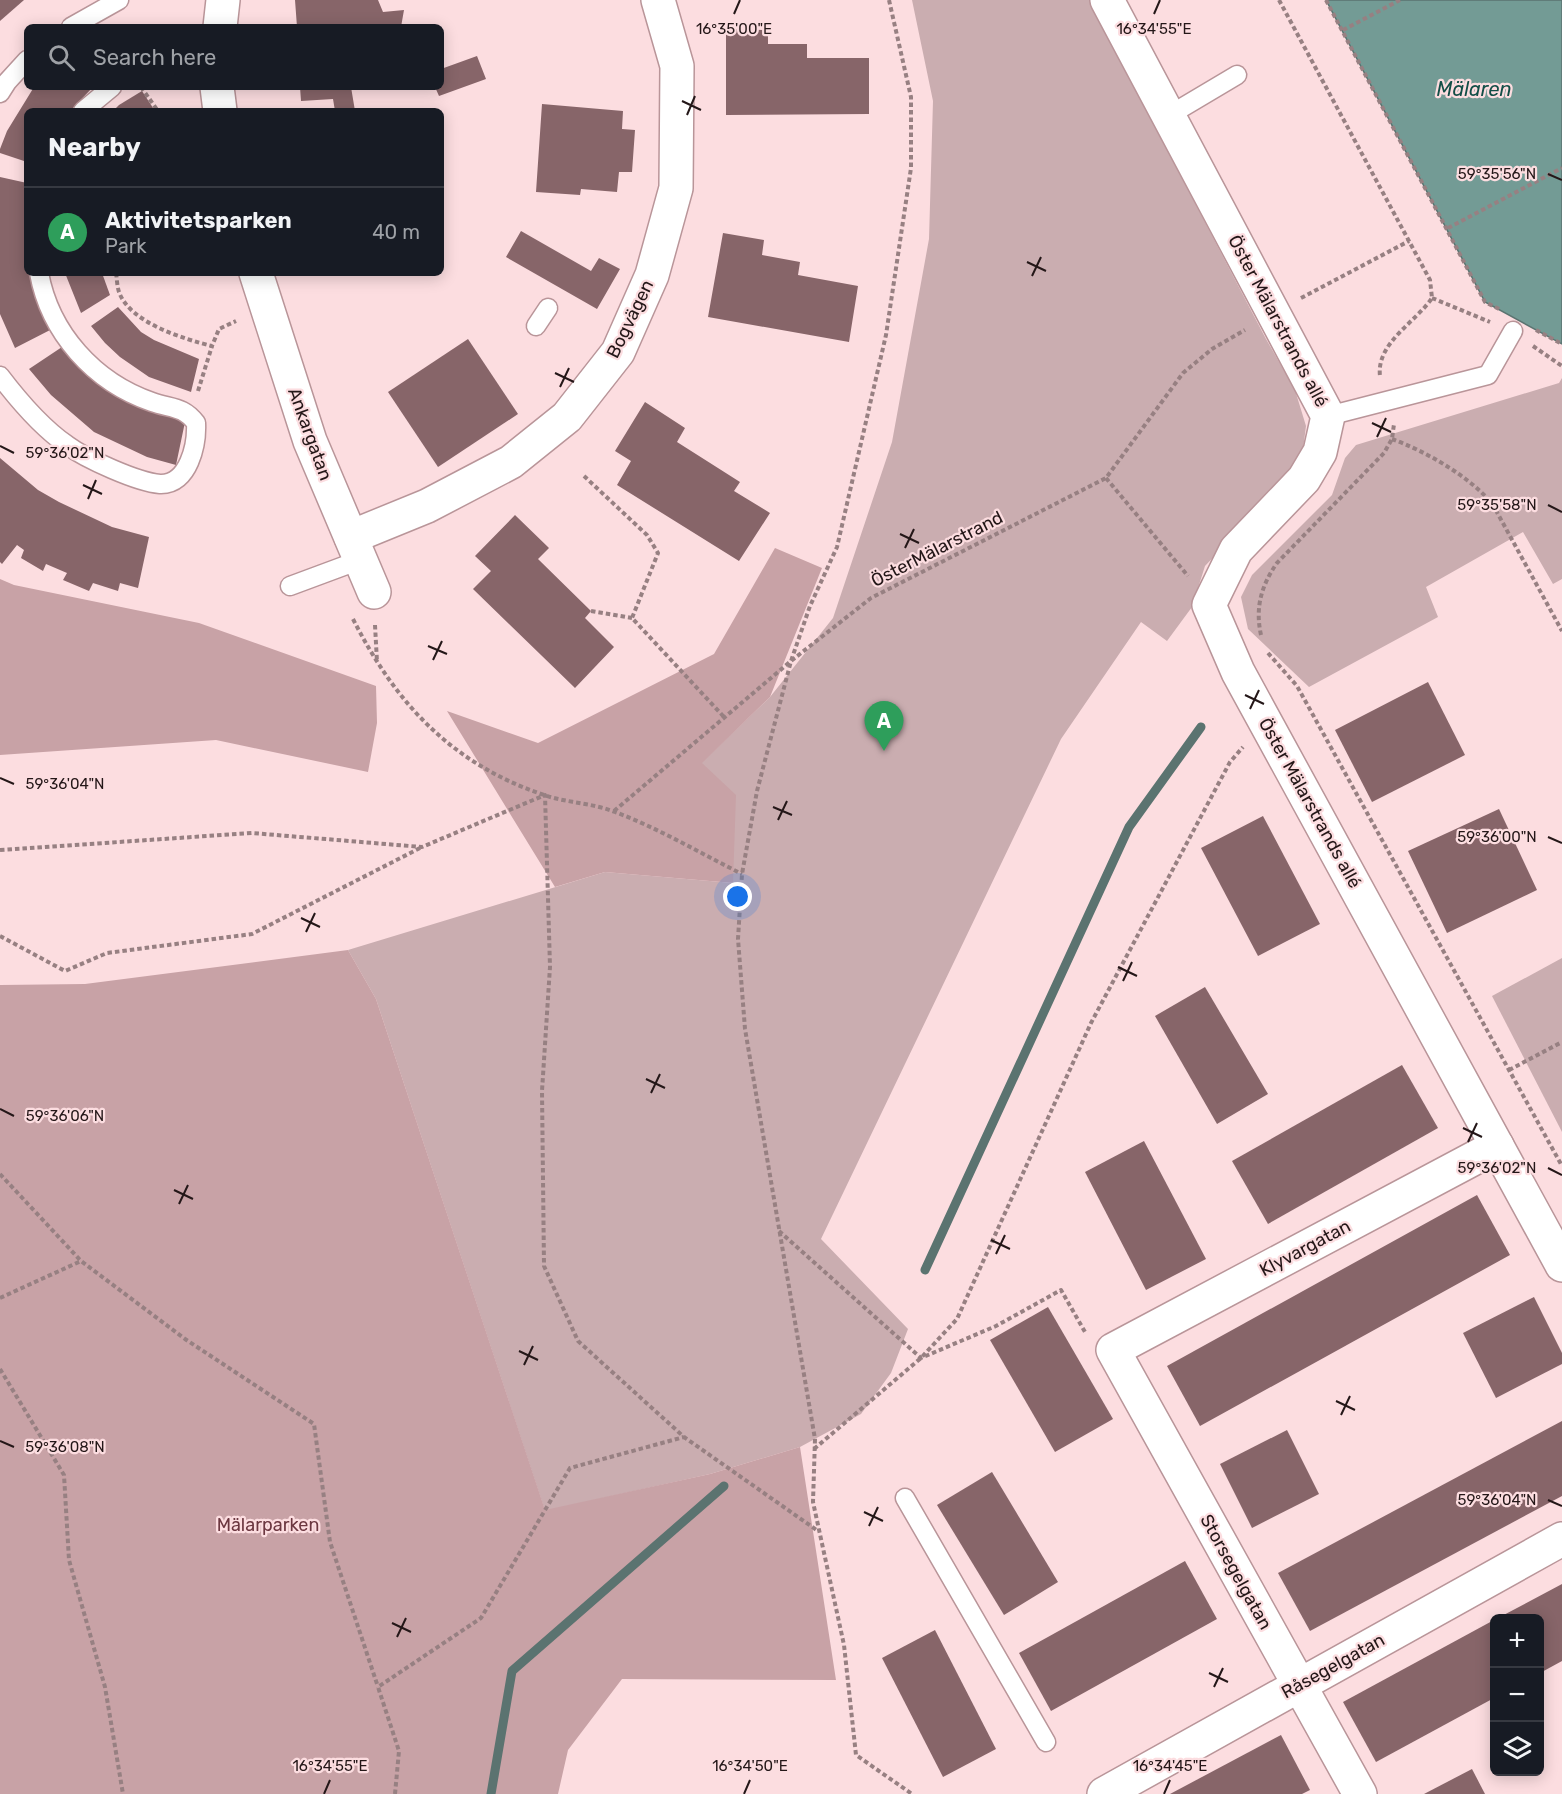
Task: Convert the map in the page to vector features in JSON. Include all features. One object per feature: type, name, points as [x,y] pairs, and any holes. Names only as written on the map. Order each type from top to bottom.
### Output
[{"type":"street","points":[[220,24],[224,0]]},
{"type":"street","name":"Bogvägen","points":[[356,549],[428,506],[511,462],[567,417],[618,352],[652,275],[676,188],[677,66],[658,0]]},
{"type":"street","name":"Öster Mälarstrands allé","points":[[1107,0],[1329,416],[1320,452],[1304,478],[1236,550],[1209,604],[1238,672],[1562,1265]]},
{"type":"street","points":[[217,90],[220,108]]},
{"type":"street","name":"Ankargatan","points":[[257,276],[310,441],[374,591]]},
{"type":"street","name":"Klyvargatan","points":[[1113,1350],[1497,1146]]},
{"type":"street","name":"Storsegelgatan","points":[[1113,1350],[1360,1794]]},
{"type":"street","name":"Råsegelgatan","points":[[1104,1794],[1562,1539]]},
{"type":"lane","points":[[76,24],[119,0]]},
{"type":"lane","points":[[0,93],[7,81],[24,63]]},
{"type":"lane","points":[[1168,116],[1237,75]]},
{"type":"lane","points":[[87,108],[108,90]]},
{"type":"lane","points":[[0,376],[24,406],[67,445],[110,469],[161,484],[173,480],[185,469],[193,453],[196,423],[187,411],[151,402],[116,384],[87,363],[61,334],[44,297],[40,276]]},
{"type":"lane","points":[[536,326],[548,308]]},
{"type":"lane","points":[[1329,416],[1488,375],[1513,331]]},
{"type":"lane","points":[[290,586],[356,549]]},
{"type":"lane","points":[[905,1498],[1046,1742]]},
{"type":"path","points":[[889,0],[911,97],[911,168],[886,335],[837,547],[810,606],[791,661],[757,791],[742,874],[738,939],[745,1029],[814,1449],[813,1502],[844,1646],[856,1755],[912,1794]]},
{"type":"path","points":[[1280,0],[1430,280],[1432,298],[1423,312],[1387,346],[1380,361],[1379,374],[1395,425],[1392,439],[1375,464],[1276,563],[1265,580],[1259,600],[1258,624],[1263,646],[1297,686],[1562,1166]]},
{"type":"path","points":[[1326,0],[1485,302],[1504,312]]},
{"type":"path","points":[[1343,30],[1400,0]]},
{"type":"path","points":[[143,90],[156,108]]},
{"type":"path","points":[[1448,228],[1562,168]]},
{"type":"path","name":"ÖsterMälarstrand","points":[[742,874],[614,811],[791,661],[871,598],[1106,478],[1183,374],[1212,349],[1275,312],[1409,241]]},
{"type":"path","points":[[117,276],[120,294],[130,308],[154,325],[184,339],[212,346]]},
{"type":"path","points":[[187,411],[195,400],[219,329],[236,321]]},
{"type":"path","points":[[1533,328],[1562,344]]},
{"type":"path","points":[[1392,439],[1419,449],[1484,495],[1493,505],[1562,631]]},
{"type":"path","points":[[584,476],[647,535],[658,553],[632,618]]},
{"type":"path","points":[[1106,478],[1209,604]]},
{"type":"path","points":[[591,611],[632,618],[724,717]]},
{"type":"path","points":[[814,1449],[921,1358],[957,1319],[1107,993],[1230,762],[1266,722]]},
{"type":"path","points":[[0,936],[65,971],[107,953],[252,934],[422,847],[545,795],[550,967],[542,1091],[544,1266],[578,1341],[684,1437],[819,1531]]},
{"type":"path","points":[[0,850],[252,832],[422,847]]},
{"type":"path","points":[[1509,1070],[1562,1042]]},
{"type":"path","points":[[0,1174],[81,1261],[185,1339],[315,1424],[330,1542],[399,1751],[395,1794]]},
{"type":"path","points":[[779,1232],[921,1358]]},
{"type":"path","points":[[0,1298],[81,1261]]},
{"type":"path","points":[[921,1358],[996,1326],[1061,1290],[1088,1337],[1113,1350]]},
{"type":"path","points":[[0,1369],[64,1475],[69,1560],[105,1687],[123,1794]]},
{"type":"path","points":[[378,1687],[481,1618],[570,1468],[684,1437]]},
{"type":"shaded area","points":[[912,0],[1089,0],[1266,339],[1295,390],[1306,426],[1302,457],[1288,479],[1205,566],[1192,607],[1167,641],[1141,622],[1061,739],[821,1239],[908,1329],[891,1373],[861,1414],[800,1447],[710,1474],[545,1511],[376,999],[348,950],[605,872],[733,883],[701,763],[770,697],[833,618],[892,442],[929,239],[933,101]]},
{"type":"shaded area","points":[[1562,378],[1562,579],[1553,584],[1523,532],[1426,587],[1438,617],[1309,687],[1248,629],[1241,597],[1252,575],[1332,495],[1345,458],[1356,445],[1559,383]]},
{"type":"shaded area","points":[[1562,958],[1562,1132],[1492,996]]},
{"type":"green space","points":[[775,548],[822,568],[770,697],[702,763],[736,795],[733,883],[605,872],[555,887],[447,711],[538,743],[714,654]]},
{"type":"green space","points":[[0,579],[14,585],[199,623],[376,686],[377,723],[368,772],[216,740],[0,755]]},
{"type":"green space","name":"Mälarparken","points":[[348,950],[376,999],[545,1510],[710,1474],[800,1447],[836,1680],[622,1679],[568,1750],[558,1794],[0,1794],[0,985],[85,984]]},
{"type":"water","name":"Mälaren","points":[[1326,0],[1562,0],[1562,344],[1485,302]]},
{"type":"building","points":[[0,0],[24,0],[0,21]]},
{"type":"building","points":[[295,0],[378,0],[383,12],[404,10],[402,24],[297,24]]},
{"type":"building","points":[[726,29],[768,30],[768,44],[807,44],[807,58],[869,58],[869,114],[726,115]]},
{"type":"building","points":[[477,56],[486,79],[439,96],[436,90],[444,90],[444,68]]},
{"type":"building","points":[[32,90],[90,90],[73,108],[24,108],[24,161],[0,153],[7,131]]},
{"type":"building","points":[[300,90],[352,90],[354,108],[334,108],[333,99],[301,101]]},
{"type":"building","points":[[142,91],[153,108],[116,108]]},
{"type":"building","points":[[542,104],[623,111],[622,129],[635,130],[632,172],[619,172],[617,192],[581,189],[580,195],[536,192]]},
{"type":"building","points":[[0,177],[24,182],[24,276],[35,276],[54,328],[15,348],[0,314]]},
{"type":"building","points":[[521,231],[591,271],[599,258],[620,269],[597,309],[506,257]]},
{"type":"building","points":[[723,233],[764,240],[762,255],[800,262],[798,275],[858,286],[849,342],[708,317]]},
{"type":"building","points":[[66,276],[103,276],[110,295],[81,313]]},
{"type":"building","points":[[118,307],[141,332],[199,359],[191,392],[149,377],[120,357],[105,343],[91,326]]},
{"type":"building","points":[[468,339],[518,414],[438,467],[388,392]]},
{"type":"building","points":[[65,345],[136,405],[185,422],[176,465],[147,457],[94,432],[51,395],[29,369]]},
{"type":"building","points":[[645,402],[685,428],[677,442],[740,482],[734,491],[770,513],[739,561],[617,485],[631,461],[615,451]]},
{"type":"building","points":[[0,458],[38,490],[59,502],[112,527],[149,537],[138,588],[120,583],[118,591],[93,583],[89,591],[63,580],[67,573],[46,564],[43,571],[21,558],[24,550],[17,545],[2,564],[0,562]]},
{"type":"building","points":[[515,515],[549,548],[538,559],[591,611],[585,618],[614,647],[575,688],[473,589],[491,571],[475,556]]},
{"type":"building","points":[[1428,682],[1465,755],[1372,802],[1335,730]]},
{"type":"building","points":[[1499,809],[1537,890],[1447,933],[1408,851]]},
{"type":"building","points":[[1263,816],[1320,924],[1258,956],[1201,848]]},
{"type":"building","points":[[1205,987],[1268,1094],[1217,1124],[1155,1016]]},
{"type":"building","points":[[1402,1065],[1438,1128],[1268,1224],[1232,1161]]},
{"type":"building","points":[[1144,1141],[1206,1259],[1146,1290],[1085,1172]]},
{"type":"building","points":[[1477,1195],[1510,1255],[1200,1426],[1167,1366]]},
{"type":"building","points":[[1534,1297],[1562,1353],[1562,1364],[1496,1398],[1463,1333]]},
{"type":"building","points":[[1048,1307],[1113,1419],[1055,1452],[990,1340]]},
{"type":"building","points":[[1562,1421],[1562,1496],[1310,1631],[1278,1573]]},
{"type":"building","points":[[1287,1430],[1319,1494],[1252,1528],[1220,1464]]},
{"type":"building","points":[[992,1472],[1058,1582],[1004,1615],[937,1505]]},
{"type":"building","points":[[1185,1561],[1217,1619],[1051,1711],[1019,1653]]},
{"type":"building","points":[[1562,1584],[1562,1661],[1544,1671],[1544,1614],[1506,1614]]},
{"type":"building","points":[[1490,1622],[1490,1700],[1376,1762],[1343,1702]]},
{"type":"building","points":[[935,1630],[996,1749],[943,1777],[882,1658]]},
{"type":"building","points":[[1281,1735],[1310,1790],[1302,1794],[1170,1794]]},
{"type":"building","points":[[1472,1769],[1485,1794],[1424,1794]]},
{"type":"waterway","points":[[925,1270],[1129,827],[1201,727]]},
{"type":"waterway","points":[[491,1794],[512,1671],[724,1486]]},
{"type":"place","name":"Aktivitetsparken","points":[[884,751]]}]
